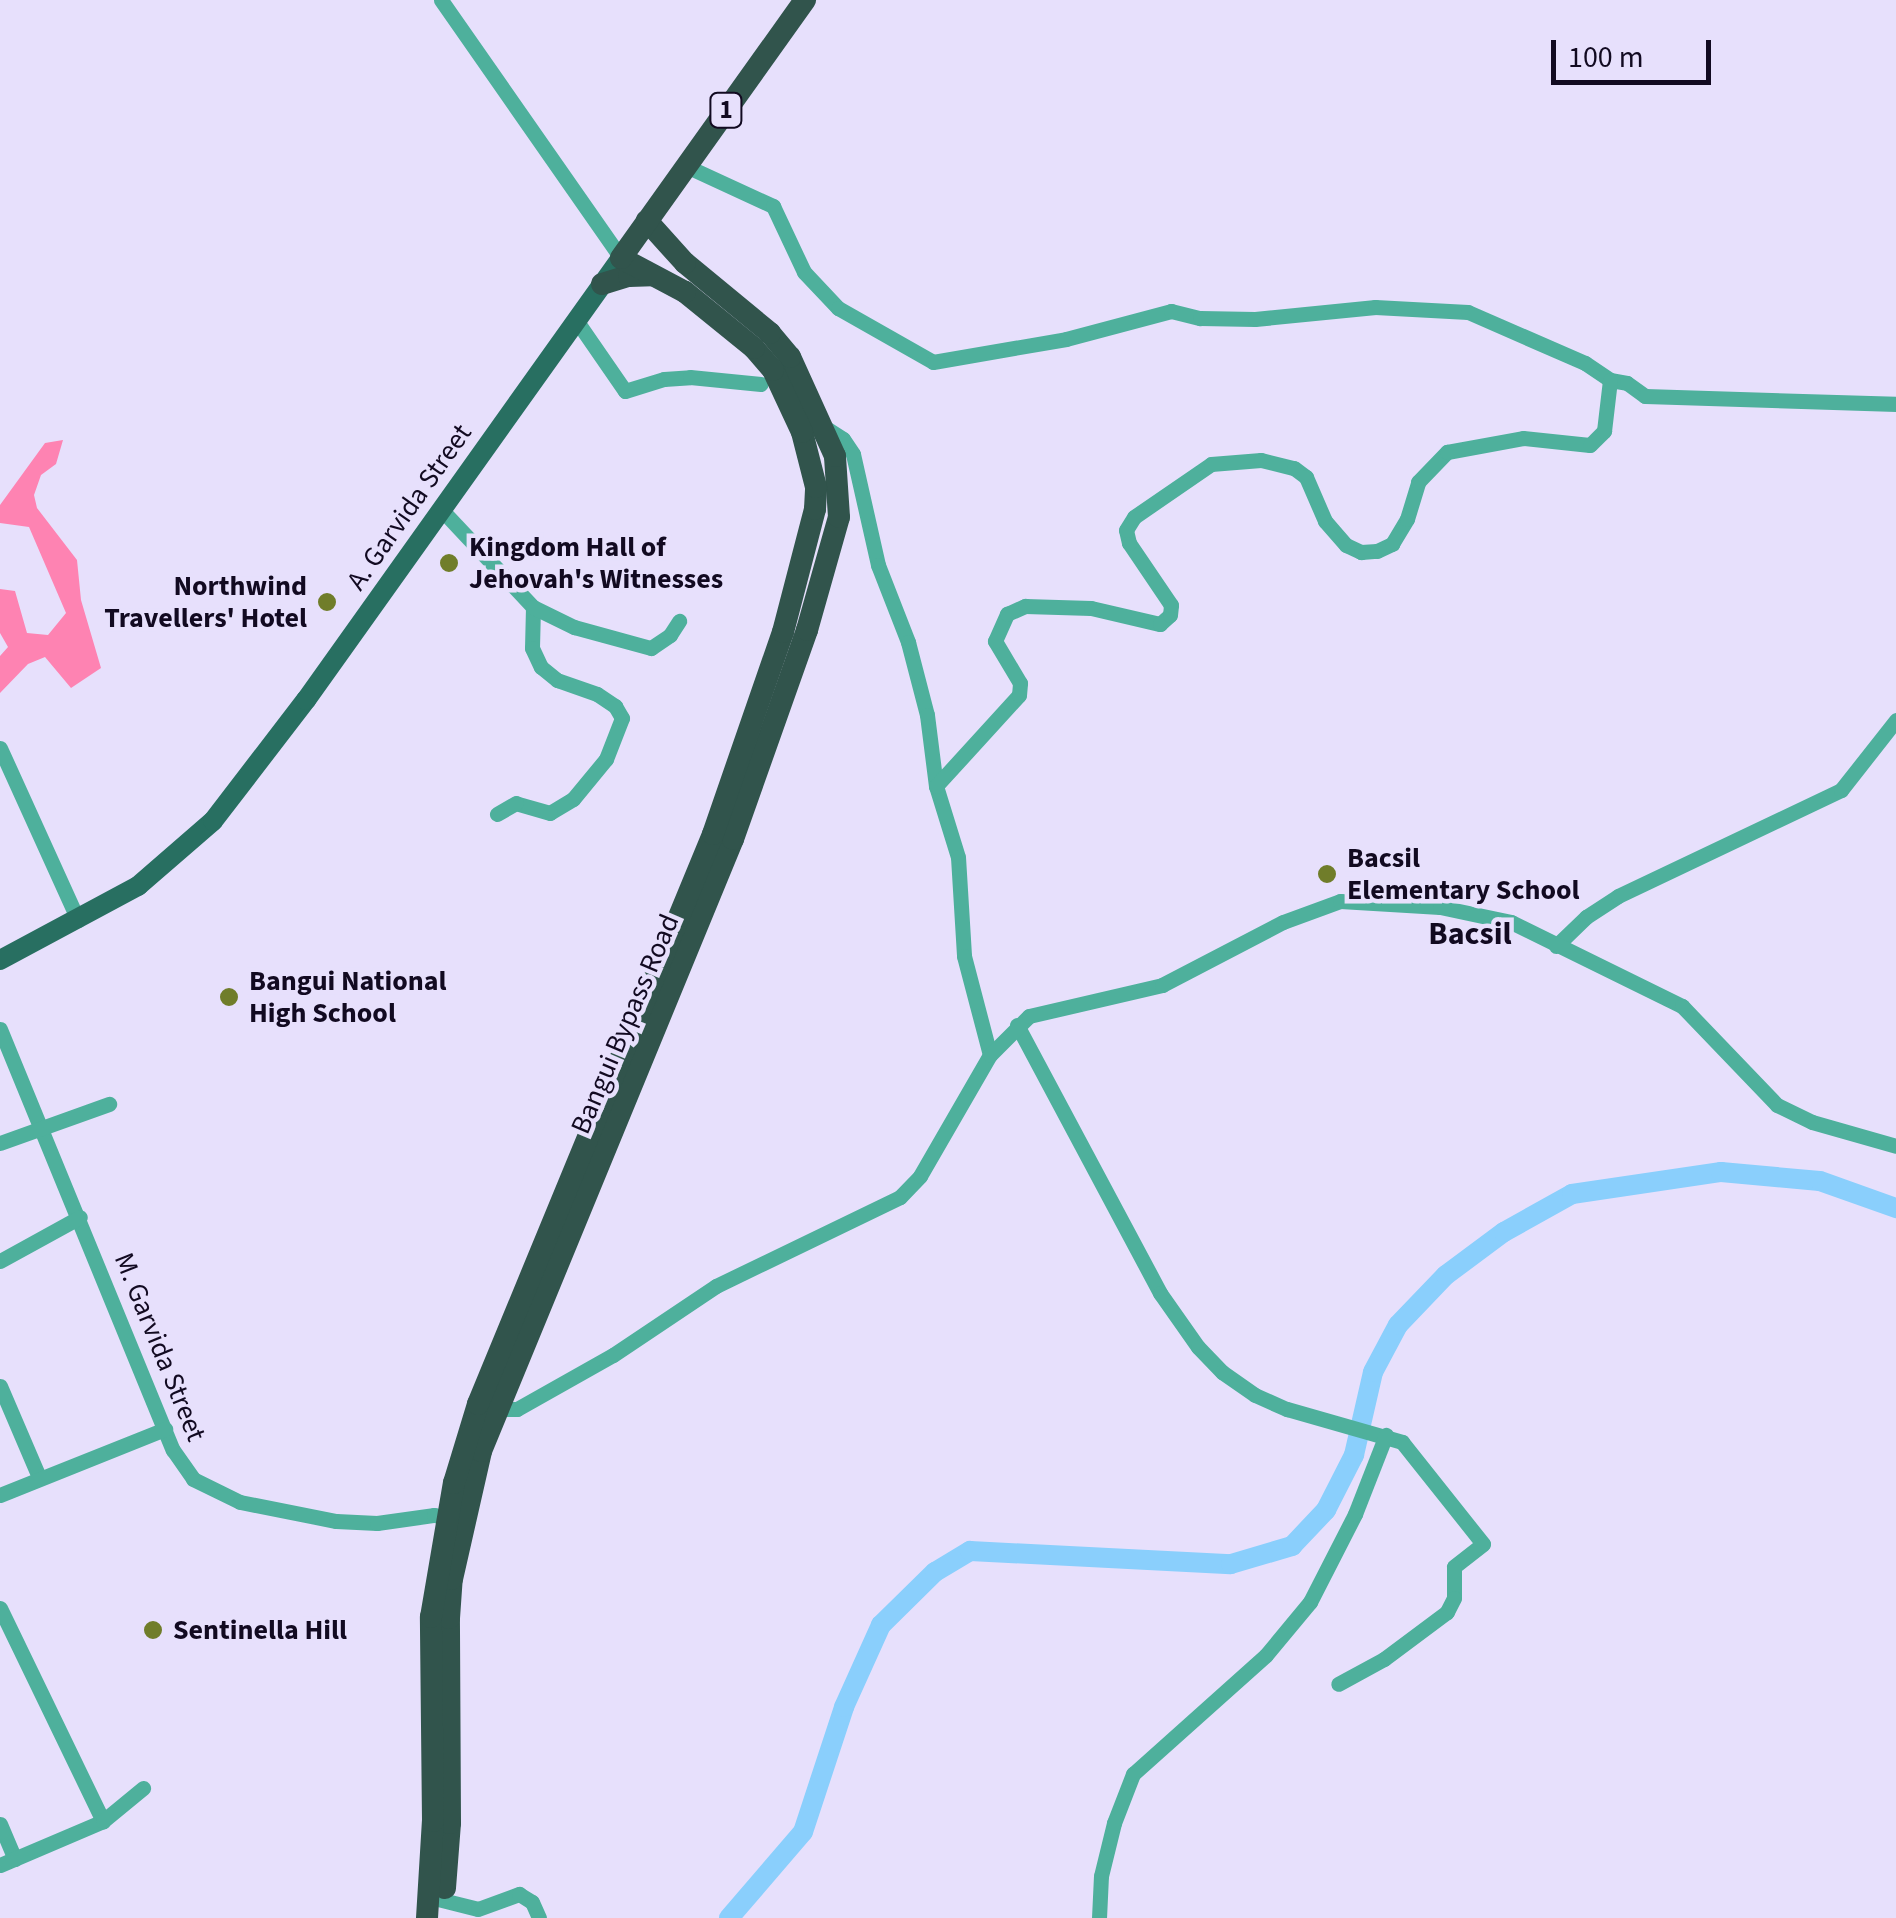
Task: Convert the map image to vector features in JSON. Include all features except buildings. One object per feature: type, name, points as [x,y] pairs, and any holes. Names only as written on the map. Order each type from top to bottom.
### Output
[{"type":"highway","name":"1","points":[[620,258],[805,0]]},
{"type":"highway","points":[[673,250],[669,217],[679,175]]},
{"type":"highway","name":"Bangui Bypass Road","points":[[435,1908],[450,1823],[449,1618],[455,1519],[487,1407],[713,834],[808,547],[816,486],[802,432],[773,370],[647,220]]},
{"type":"highway","name":"Bangui Bypass Road","points":[[487,1407],[708,902],[807,630],[839,516],[840,482],[826,428],[790,357],[770,332],[620,258]]},
{"type":"highway","points":[[602,284],[629,276],[654,275]]},
{"type":"main road","name":"A. Garvida Street","points":[[0,960],[138,886],[213,821],[306,700],[620,258]]},
{"type":"street","points":[[441,0],[620,258]]},
{"type":"street","points":[[679,175],[774,206],[804,272],[838,308],[932,362],[1066,339],[1170,311],[1200,318],[1256,319],[1375,307],[1468,312],[1585,364],[1610,380],[1627,383],[1646,396],[1896,404]]},
{"type":"street","points":[[576,320],[625,390],[677,378],[761,384]]},
{"type":"street","points":[[936,786],[1018,695],[1020,682],[994,640],[1008,614],[1025,606],[1091,608],[1160,624],[1170,615],[1171,605],[1128,543],[1126,530],[1134,517],[1211,464],[1261,460],[1294,468],[1306,477],[1325,520],[1346,545],[1361,552],[1377,551],[1392,544],[1407,519],[1418,482],[1446,452],[1523,438],[1584,447],[1597,440],[1608,416],[1610,380]]},
{"type":"street","points":[[826,428],[848,445],[858,470],[878,565],[908,642],[927,715],[936,786],[958,857],[964,956],[990,1055]]},
{"type":"street","points":[[440,508],[533,607],[574,627],[651,648],[670,635],[680,620]]},
{"type":"street","points":[[498,814],[516,803],[555,812],[573,799],[606,759],[622,718],[615,706],[597,694],[557,680],[541,667],[532,648],[533,607]]},
{"type":"street","points":[[1556,946],[1618,896],[1841,790],[1896,720]]},
{"type":"street","points":[[0,748],[5,769],[78,920]]},
{"type":"street","points":[[487,1407],[517,1408],[612,1355],[716,1286],[900,1197],[920,1176],[990,1055],[1017,1025],[1050,1008],[1115,999],[1162,984],[1284,922],[1340,901],[1404,904],[1486,916],[1556,946],[1682,1006],[1704,1024],[1777,1105],[1812,1122],[1896,1146]]},
{"type":"street","points":[[1017,1025],[1160,1293],[1198,1347],[1222,1372],[1255,1395],[1287,1409],[1383,1434],[1416,1456],[1482,1544],[1454,1568],[1454,1598],[1447,1612],[1384,1658],[1338,1684]]},
{"type":"street","name":"M. Garvida Street","points":[[0,1029],[165,1429],[193,1479],[240,1502],[350,1522],[455,1519]]},
{"type":"street","points":[[0,1144],[109,1104]]},
{"type":"street","points":[[0,1261],[80,1218]]},
{"type":"street","points":[[0,1386],[39,1477]]},
{"type":"street","points":[[0,1495],[165,1429]]},
{"type":"street","points":[[1098,1918],[1101,1876],[1128,1783],[1266,1655],[1310,1602],[1356,1514],[1383,1434]]},
{"type":"street","points":[[0,1608],[103,1822]]},
{"type":"street","points":[[0,1824],[8,1862],[103,1822],[143,1788]]},
{"type":"street","points":[[435,1908],[478,1909],[519,1894],[532,1902],[539,1918]]},
{"type":"shaded area","points":[[63,440],[56,464],[41,475],[34,495],[37,508],[77,560],[81,600],[101,668],[71,688],[45,657],[28,664],[0,693],[0,656],[8,647],[0,633],[0,589],[15,591],[27,633],[48,635],[66,613],[29,527],[0,523],[0,505],[45,443]]},
{"type":"waterway","points":[[729,1918],[803,1832],[844,1707],[881,1625],[935,1572],[970,1551],[1231,1564],[1292,1546],[1326,1510],[1354,1455],[1373,1372],[1398,1325],[1446,1275],[1504,1232],[1572,1194],[1721,1172],[1820,1181],[1896,1208]]},
{"type":"place","name":"Kingdom Hall of Jehovah's Witnesses","points":[[449,563]]},
{"type":"place","name":"Northwind Travellers' Hotel","points":[[327,602]]},
{"type":"place","name":"Bacsil Elementary School","points":[[1327,874]]},
{"type":"place","name":"Bangui National High School","points":[[229,997]]},
{"type":"place","name":"Sentinella Hill","points":[[153,1630]]},
{"type":"district","name":"Bacsil","points":[[1470,934]]}]
